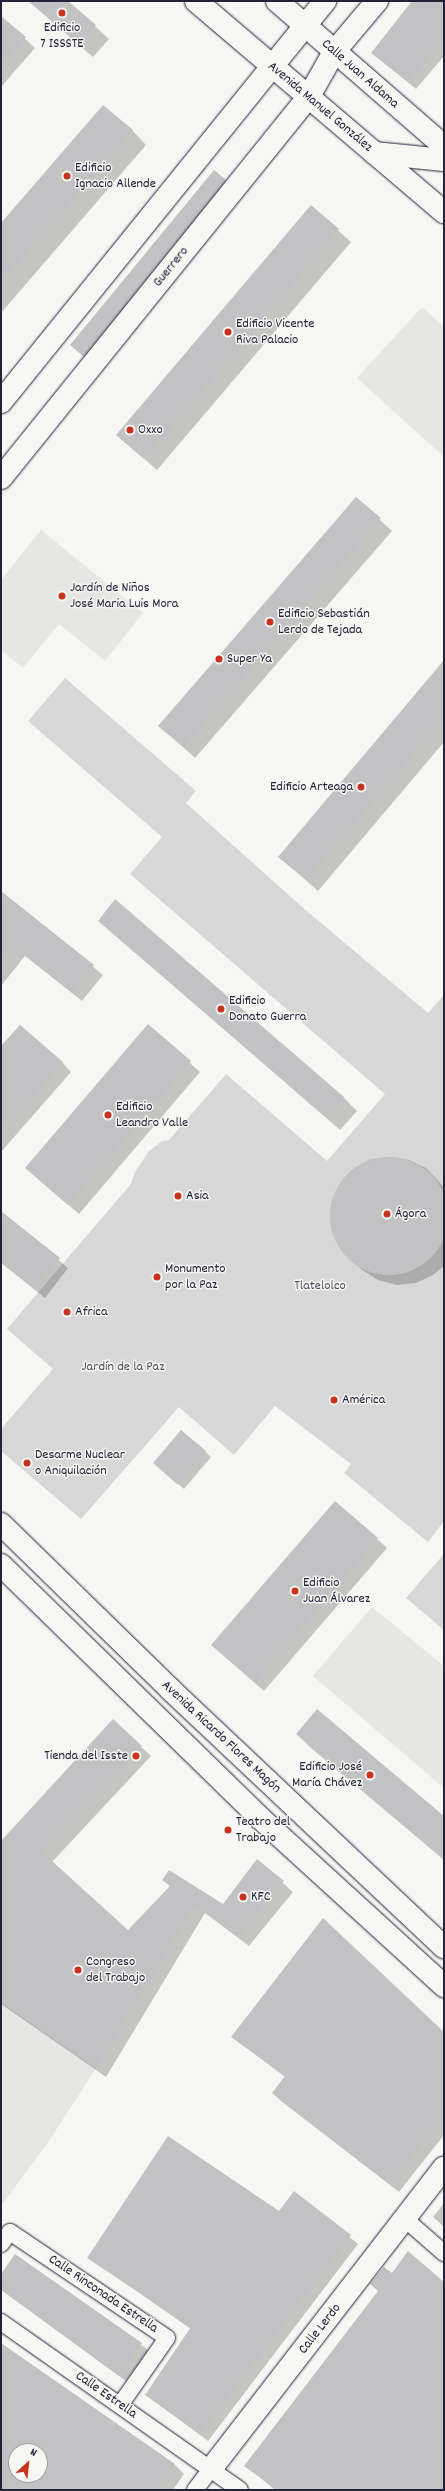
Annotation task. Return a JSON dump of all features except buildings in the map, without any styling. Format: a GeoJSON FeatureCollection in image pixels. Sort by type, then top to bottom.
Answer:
{"type":"FeatureCollection","features":[{"type":"Feature","properties":{"kind":"main road","name":"Avenida Manuel González"},"geometry":{"type":"LineString","coordinates":[[196,1],[308,98],[444,212]]}},
{"type":"Feature","properties":{"kind":"main road","name":"Calle Juan Aldama"},"geometry":{"type":"LineString","coordinates":[[277,1],[444,146]]}},
{"type":"Feature","properties":{"kind":"main road"},"geometry":{"type":"LineString","coordinates":[[1,402],[325,1]]}},
{"type":"Feature","properties":{"kind":"main road","name":"Guerrero"},"geometry":{"type":"LineString","coordinates":[[1,478],[308,98],[334,52],[376,1]]}},
{"type":"Feature","properties":{"kind":"main road"},"geometry":{"type":"LineString","coordinates":[[374,153],[444,160]]}},
{"type":"Feature","properties":{"kind":"main road","name":"Avenida Ricardo Flores Magón"},"geometry":{"type":"LineString","coordinates":[[1,1524],[171,1690],[444,1947]]}},
{"type":"Feature","properties":{"kind":"main road","name":"Avenida Ricardo Flores Magón"},"geometry":{"type":"LineString","coordinates":[[1,1565],[259,1817],[444,1986]]}},
{"type":"Feature","properties":{"kind":"main road","name":"Calle Lerdo"},"geometry":{"type":"LineString","coordinates":[[211,2469],[444,2167]]}},
{"type":"Feature","properties":{"kind":"street"},"geometry":{"type":"LineString","coordinates":[[405,2219],[444,2253]]}},
{"type":"Feature","properties":{"kind":"street","name":"Calle Rinconada Estrella"},"geometry":{"type":"LineString","coordinates":[[6,2238],[167,2338],[120,2405]]}},
{"type":"Feature","properties":{"kind":"street","name":"Calle Estrella"},"geometry":{"type":"LineString","coordinates":[[1,2322],[240,2490]]}},
{"type":"Feature","properties":{"kind":"street","name":"Calle Lerdo"},"geometry":{"type":"LineString","coordinates":[[195,2490],[211,2469]]}},
{"type":"Feature","properties":{"kind":"shaded area"},"geometry":{"type":"Polygon","coordinates":[[[422,307],[444,327],[444,457],[357,378],[422,307]]]}},
{"type":"Feature","properties":{"kind":"shaded area","name":"Jardín de Niños José Maria Luis Mora"},"geometry":{"type":"Polygon","coordinates":[[[41,530],[143,613],[105,661],[59,624],[23,668],[1,650],[1,580],[41,530]]]}},
{"type":"Feature","properties":{"kind":"shaded area"},"geometry":{"type":"Polygon","coordinates":[[[372,1607],[444,1666],[444,1788],[313,1676],[372,1607]]]}},
{"type":"Feature","properties":{"kind":"shaded area"},"geometry":{"type":"Polygon","coordinates":[[[1,2002],[96,2068],[49,2141],[1,2206],[1,2002]]]}},
{"type":"Feature","properties":{"kind":"green space","name":"Tlatelolco"},"geometry":{"type":"Polygon","coordinates":[[[65,678],[196,791],[186,803],[302,907],[428,1013],[444,995],[444,1521],[428,1542],[344,1473],[351,1464],[275,1406],[234,1455],[179,1407],[81,1519],[1,1451],[1,1429],[53,1369],[7,1329],[131,1184],[135,1172],[149,1151],[162,1141],[169,1140],[226,1074],[327,1161],[385,1094],[130,874],[162,837],[28,721],[65,678]]]}},
{"type":"Feature","properties":{"kind":"green space"},"geometry":{"type":"Polygon","coordinates":[[[444,1554],[444,1630],[406,1598],[444,1554]]]}},
{"type":"Feature","properties":{"kind":"place","name":"Edificio 7 ISSSTE"},"geometry":{"type":"Point","coordinates":[62,13]}},
{"type":"Feature","properties":{"kind":"place","name":"Edificio Ignacio Allende"},"geometry":{"type":"Point","coordinates":[67,176]}},
{"type":"Feature","properties":{"kind":"place","name":"Edificio Vicente Riva Palacio"},"geometry":{"type":"Point","coordinates":[228,332]}},
{"type":"Feature","properties":{"kind":"place","name":"Oxxo"},"geometry":{"type":"Point","coordinates":[130,430]}},
{"type":"Feature","properties":{"kind":"place","name":"Jardín de Niños José Maria Luis Mora"},"geometry":{"type":"Point","coordinates":[62,596]}},
{"type":"Feature","properties":{"kind":"place","name":"Edificio Sebastián Lerdo de Tejada"},"geometry":{"type":"Point","coordinates":[270,622]}},
{"type":"Feature","properties":{"kind":"place","name":"Super Ya"},"geometry":{"type":"Point","coordinates":[219,659]}},
{"type":"Feature","properties":{"kind":"place","name":"Edificio Arteaga"},"geometry":{"type":"Point","coordinates":[361,787]}},
{"type":"Feature","properties":{"kind":"place","name":"Edificio Donato Guerra"},"geometry":{"type":"Point","coordinates":[221,1009]}},
{"type":"Feature","properties":{"kind":"place","name":"Edificio Leandro Valle"},"geometry":{"type":"Point","coordinates":[108,1115]}},
{"type":"Feature","properties":{"kind":"place","name":"Asia"},"geometry":{"type":"Point","coordinates":[178,1196]}},
{"type":"Feature","properties":{"kind":"place","name":"Ágora"},"geometry":{"type":"Point","coordinates":[387,1214]}},
{"type":"Feature","properties":{"kind":"place","name":"Monumento por la Paz"},"geometry":{"type":"Point","coordinates":[157,1277]}},
{"type":"Feature","properties":{"kind":"place","name":"Africa"},"geometry":{"type":"Point","coordinates":[67,1312]}},
{"type":"Feature","properties":{"kind":"place","name":"América"},"geometry":{"type":"Point","coordinates":[334,1400]}},
{"type":"Feature","properties":{"kind":"place","name":"Desarme Nuclear o Aniquilación"},"geometry":{"type":"Point","coordinates":[27,1463]}},
{"type":"Feature","properties":{"kind":"place","name":"Edificio Juan Álvarez"},"geometry":{"type":"Point","coordinates":[295,1591]}},
{"type":"Feature","properties":{"kind":"place","name":"Tienda del Isste"},"geometry":{"type":"Point","coordinates":[136,1756]}},
{"type":"Feature","properties":{"kind":"place","name":"Edificio José María Chávez"},"geometry":{"type":"Point","coordinates":[370,1775]}},
{"type":"Feature","properties":{"kind":"place","name":"Teatro del Trabajo"},"geometry":{"type":"Point","coordinates":[228,1830]}},
{"type":"Feature","properties":{"kind":"place","name":"KFC"},"geometry":{"type":"Point","coordinates":[243,1897]}},
{"type":"Feature","properties":{"kind":"place","name":"Congreso del Trabajo"},"geometry":{"type":"Point","coordinates":[78,1970]}},
{"type":"Feature","properties":{"kind":"park label","name":"Jardín de la Paz"},"geometry":{"type":"Point","coordinates":[123,1367]}}]}
